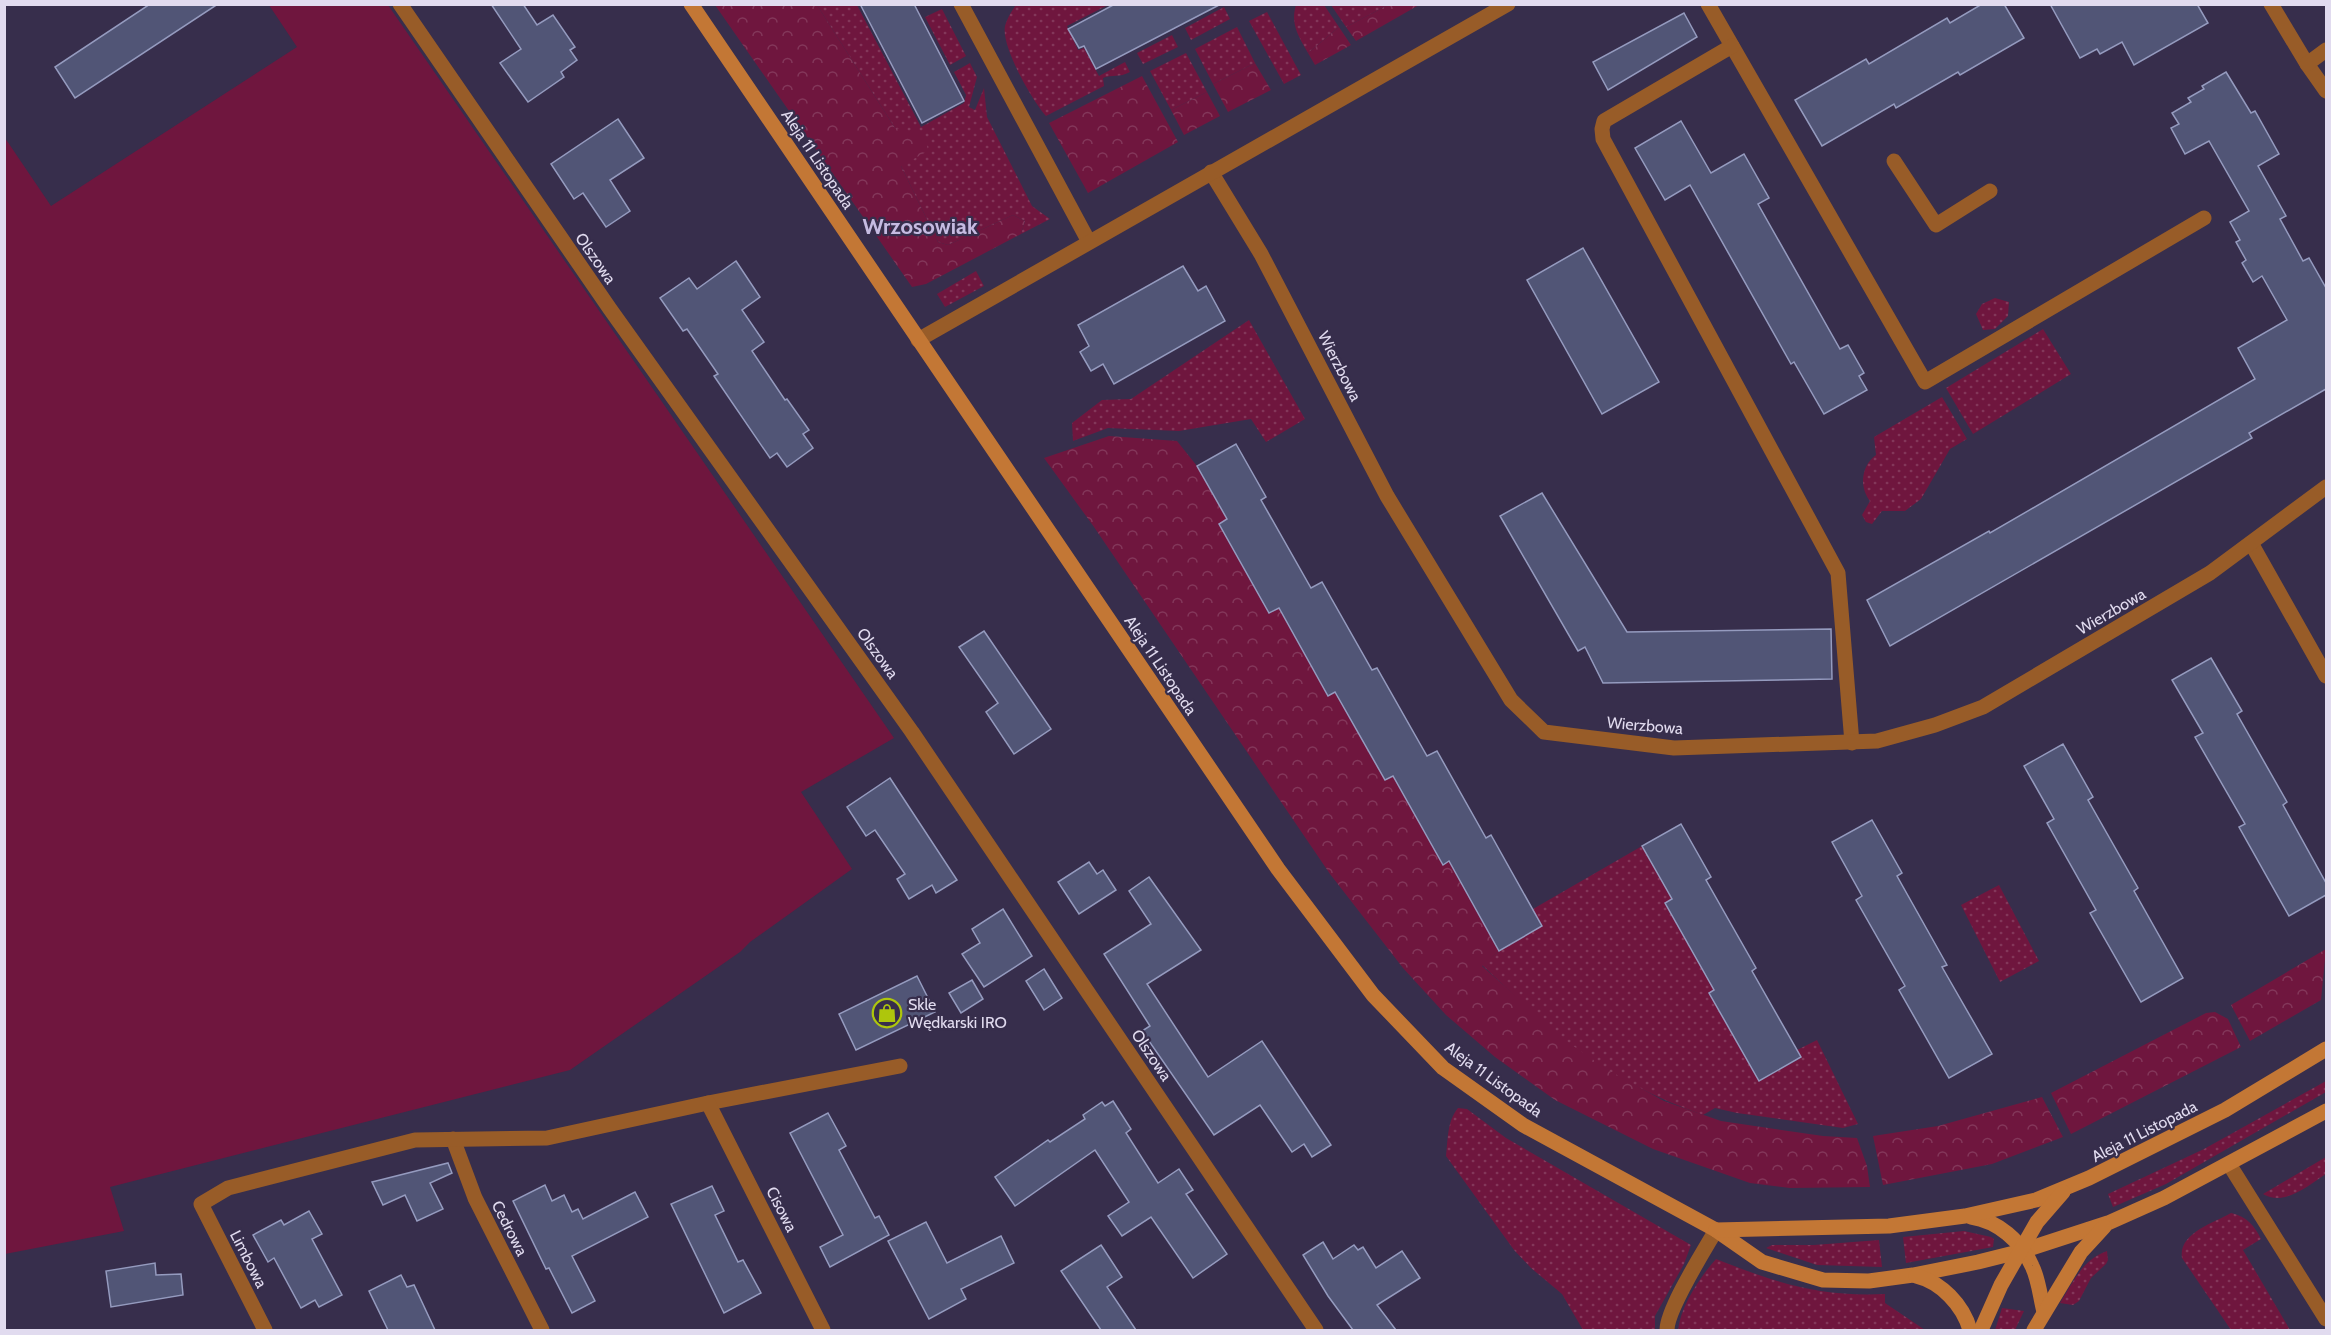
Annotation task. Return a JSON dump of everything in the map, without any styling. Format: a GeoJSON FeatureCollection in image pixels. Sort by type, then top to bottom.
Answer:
{"type":"FeatureCollection","features":[{"type":"Feature","properties":{"kind":"street","name":"Olszowa"},"geometry":{"type":"LineString","coordinates":[[400,4],[610,309],[912,732],[1316,1330]]}},
{"type":"Feature","properties":{"kind":"street","name":"Aleja 11 Listopada"},"geometry":{"type":"LineString","coordinates":[[691,4],[1278,869],[1373,995],[1443,1068],[1523,1125],[1716,1230],[1762,1262],[1823,1280],[1869,1281],[1913,1275],[2022,1251],[2108,1223],[2164,1198],[2326,1111]]}},
{"type":"Feature","properties":{"kind":"street"},"geometry":{"type":"LineString","coordinates":[[961,4],[1089,242]]}},
{"type":"Feature","properties":{"kind":"street"},"geometry":{"type":"LineString","coordinates":[[918,340],[1508,4]]}},
{"type":"Feature","properties":{"kind":"street"},"geometry":{"type":"LineString","coordinates":[[1708,4],[1925,382],[2204,218]]}},
{"type":"Feature","properties":{"kind":"street"},"geometry":{"type":"LineString","coordinates":[[2271,4],[2326,91]]}},
{"type":"Feature","properties":{"kind":"street"},"geometry":{"type":"LineString","coordinates":[[1732,46],[1604,121],[1603,139],[1838,573],[1852,742]]}},
{"type":"Feature","properties":{"kind":"street"},"geometry":{"type":"LineString","coordinates":[[2307,64],[2326,50]]}},
{"type":"Feature","properties":{"kind":"street"},"geometry":{"type":"LineString","coordinates":[[1894,160],[1936,225],[1990,191]]}},
{"type":"Feature","properties":{"kind":"street","name":"Wierzbowa"},"geometry":{"type":"LineString","coordinates":[[1211,172],[1261,254],[1387,496],[1511,700],[1544,732],[1674,748],[1876,741],[1935,725],[1983,707],[2210,573],[2326,487]]}},
{"type":"Feature","properties":{"kind":"street"},"geometry":{"type":"LineString","coordinates":[[2252,543],[2326,676]]}},
{"type":"Feature","properties":{"kind":"street","name":"Aleja 11 Listopada"},"geometry":{"type":"LineString","coordinates":[[1716,1230],[1889,1226],[1965,1216],[2018,1205],[2065,1189],[2225,1110],[2326,1049]]}},
{"type":"Feature","properties":{"kind":"street"},"geometry":{"type":"LineString","coordinates":[[453,1139],[547,1138],[708,1103],[900,1066]]}},
{"type":"Feature","properties":{"kind":"street","name":"Cisowa"},"geometry":{"type":"LineString","coordinates":[[708,1103],[823,1330]]}},
{"type":"Feature","properties":{"kind":"street","name":"Limbowa"},"geometry":{"type":"LineString","coordinates":[[265,1330],[201,1204],[228,1188],[415,1140],[453,1139]]}},
{"type":"Feature","properties":{"kind":"street","name":"Cedrowa"},"geometry":{"type":"LineString","coordinates":[[453,1139],[475,1198],[542,1330]]}},
{"type":"Feature","properties":{"kind":"street"},"geometry":{"type":"LineString","coordinates":[[2229,1164],[2326,1319]]}},
{"type":"Feature","properties":{"kind":"street"},"geometry":{"type":"LineString","coordinates":[[1981,1330],[2001,1285],[2037,1222],[2065,1189]]}},
{"type":"Feature","properties":{"kind":"street","name":"Aleja 11 Listopada"},"geometry":{"type":"LineString","coordinates":[[1965,1216],[1994,1223],[2004,1230],[2022,1251],[2032,1265],[2044,1312]]}},
{"type":"Feature","properties":{"kind":"street"},"geometry":{"type":"LineString","coordinates":[[2034,1330],[2081,1252],[2108,1223]]}},
{"type":"Feature","properties":{"kind":"street"},"geometry":{"type":"LineString","coordinates":[[1667,1330],[1668,1320],[1689,1276],[1716,1230]]}},
{"type":"Feature","properties":{"kind":"street"},"geometry":{"type":"LineString","coordinates":[[1913,1275],[1937,1283],[1957,1305],[1970,1330]]}},
{"type":"Feature","properties":{"kind":"green space"},"geometry":{"type":"Polygon","coordinates":[[[269,5],[388,5],[894,738],[801,792],[852,869],[750,942],[740,952],[570,1070],[110,1187],[124,1231],[5,1254],[5,138],[51,206],[297,47],[269,5]]]}},
{"type":"Feature","properties":{"kind":"green space"},"geometry":{"type":"Polygon","coordinates":[[[715,5],[817,5],[895,128],[925,135],[928,151],[901,166],[938,242],[948,245],[1013,215],[1025,221],[1021,234],[926,284],[912,287],[715,5]]]}},
{"type":"Feature","properties":{"kind":"green space"},"geometry":{"type":"Polygon","coordinates":[[[817,5],[857,5],[921,127],[964,103],[966,95],[954,72],[970,63],[977,77],[969,107],[975,110],[984,88],[987,117],[1032,206],[1050,219],[1021,234],[1025,221],[1013,215],[948,245],[938,242],[901,166],[895,128],[817,5]]]}},
{"type":"Feature","properties":{"kind":"green space"},"geometry":{"type":"Polygon","coordinates":[[[1016,5],[1108,5],[1067,26],[1078,50],[1084,48],[1099,76],[1125,62],[1130,72],[1103,78],[1104,86],[1046,116],[1026,86],[1008,47],[1005,26],[1016,5]]]}},
{"type":"Feature","properties":{"kind":"green space"},"geometry":{"type":"Polygon","coordinates":[[[1296,5],[1324,5],[1339,27],[1308,53],[1295,24],[1296,5]]]}},
{"type":"Feature","properties":{"kind":"green space"},"geometry":{"type":"Polygon","coordinates":[[[1331,5],[1388,5],[1346,27],[1331,5]]]}},
{"type":"Feature","properties":{"kind":"green space"},"geometry":{"type":"Polygon","coordinates":[[[1388,5],[1419,5],[1356,41],[1346,27],[1388,5]]]}},
{"type":"Feature","properties":{"kind":"green space"},"geometry":{"type":"Polygon","coordinates":[[[1224,7],[1230,19],[1191,40],[1185,28],[1224,7]]]}},
{"type":"Feature","properties":{"kind":"green space"},"geometry":{"type":"Polygon","coordinates":[[[942,9],[966,56],[950,65],[925,17],[942,9]]]}},
{"type":"Feature","properties":{"kind":"green space"},"geometry":{"type":"Polygon","coordinates":[[[1267,12],[1301,75],[1284,84],[1249,21],[1267,12]]]}},
{"type":"Feature","properties":{"kind":"green space"},"geometry":{"type":"Polygon","coordinates":[[[1237,27],[1255,63],[1213,84],[1195,49],[1237,27]]]}},
{"type":"Feature","properties":{"kind":"green space"},"geometry":{"type":"Polygon","coordinates":[[[1339,27],[1351,45],[1315,65],[1308,53],[1339,27]]]}},
{"type":"Feature","properties":{"kind":"green space"},"geometry":{"type":"Polygon","coordinates":[[[1172,35],[1178,47],[1143,64],[1137,53],[1172,35]]]}},
{"type":"Feature","properties":{"kind":"green space"},"geometry":{"type":"Polygon","coordinates":[[[1186,53],[1207,92],[1171,110],[1150,71],[1186,53]]]}},
{"type":"Feature","properties":{"kind":"green space"},"geometry":{"type":"Polygon","coordinates":[[[1255,63],[1271,90],[1228,112],[1213,84],[1255,63]]]}},
{"type":"Feature","properties":{"kind":"green space"},"geometry":{"type":"Polygon","coordinates":[[[1142,76],[1178,142],[1088,193],[1049,123],[1142,76]]]}},
{"type":"Feature","properties":{"kind":"green space"},"geometry":{"type":"Polygon","coordinates":[[[1207,92],[1220,116],[1184,135],[1171,110],[1207,92]]]}},
{"type":"Feature","properties":{"kind":"green space"},"geometry":{"type":"Polygon","coordinates":[[[976,271],[984,286],[945,307],[937,294],[976,271]]]}},
{"type":"Feature","properties":{"kind":"green space"},"geometry":{"type":"Polygon","coordinates":[[[1995,298],[2009,302],[2008,316],[1995,329],[1983,330],[1976,314],[1982,304],[1995,298]]]}},
{"type":"Feature","properties":{"kind":"green space"},"geometry":{"type":"Polygon","coordinates":[[[1249,320],[1305,419],[1266,442],[1251,419],[1179,431],[1108,428],[1073,441],[1072,423],[1102,400],[1131,399],[1249,320]]]}},
{"type":"Feature","properties":{"kind":"green space"},"geometry":{"type":"Polygon","coordinates":[[[2043,329],[2071,374],[1973,434],[1946,388],[2043,329]]]}},
{"type":"Feature","properties":{"kind":"green space"},"geometry":{"type":"Polygon","coordinates":[[[1942,397],[1967,439],[1950,449],[1921,499],[1905,511],[1882,511],[1872,524],[1866,522],[1862,515],[1870,501],[1864,489],[1863,477],[1867,465],[1876,455],[1874,437],[1942,397]]]}},
{"type":"Feature","properties":{"kind":"green space"},"geometry":{"type":"Polygon","coordinates":[[[1109,436],[1177,441],[1197,466],[1227,519],[1219,524],[1269,613],[1279,608],[1328,695],[1335,692],[1385,780],[1393,776],[1443,864],[1449,861],[1499,951],[1482,966],[1569,1043],[1608,1070],[1664,1101],[1721,1121],[1823,1136],[1857,1138],[1867,1166],[1870,1187],[1790,1188],[1750,1183],[1653,1149],[1555,1100],[1495,1057],[1446,1015],[1403,968],[1330,874],[1094,527],[1044,458],[1109,436]]]}},
{"type":"Feature","properties":{"kind":"green space"},"geometry":{"type":"Polygon","coordinates":[[[1642,846],[1672,899],[1714,990],[1709,993],[1759,1081],[1801,1058],[1797,1050],[1817,1040],[1858,1124],[1843,1128],[1715,1108],[1703,1115],[1667,1101],[1616,1075],[1568,1043],[1482,965],[1499,951],[1542,926],[1533,909],[1642,846]]]}},
{"type":"Feature","properties":{"kind":"green space"},"geometry":{"type":"Polygon","coordinates":[[[1999,885],[2039,961],[2000,982],[1961,905],[1999,885]]]}},
{"type":"Feature","properties":{"kind":"green space"},"geometry":{"type":"Polygon","coordinates":[[[2326,949],[2321,1000],[2250,1041],[2231,1005],[2326,949]]]}},
{"type":"Feature","properties":{"kind":"green space"},"geometry":{"type":"Polygon","coordinates":[[[2215,1012],[2228,1019],[2241,1047],[2071,1134],[2051,1093],[2206,1013],[2215,1012]]]}},
{"type":"Feature","properties":{"kind":"green space"},"geometry":{"type":"Polygon","coordinates":[[[2326,1081],[2326,1092],[2166,1184],[2113,1207],[2108,1194],[2204,1149],[2326,1081]]]}},
{"type":"Feature","properties":{"kind":"green space"},"geometry":{"type":"Polygon","coordinates":[[[2042,1097],[2063,1137],[1992,1164],[1883,1185],[1873,1136],[1938,1126],[2042,1097]]]}},
{"type":"Feature","properties":{"kind":"green space"},"geometry":{"type":"Polygon","coordinates":[[[1458,1108],[1467,1109],[1506,1138],[1691,1245],[1684,1264],[1655,1316],[1655,1330],[1583,1330],[1562,1294],[1514,1250],[1446,1156],[1450,1125],[1458,1108]]]}},
{"type":"Feature","properties":{"kind":"green space"},"geometry":{"type":"Polygon","coordinates":[[[2326,1157],[2326,1174],[2304,1189],[2279,1198],[2263,1194],[2326,1157]]]}},
{"type":"Feature","properties":{"kind":"green space"},"geometry":{"type":"Polygon","coordinates":[[[2231,1213],[2249,1222],[2261,1239],[2243,1250],[2290,1330],[2231,1330],[2182,1258],[2182,1249],[2191,1235],[2231,1213]]]}},
{"type":"Feature","properties":{"kind":"green space"},"geometry":{"type":"Polygon","coordinates":[[[1964,1231],[1991,1237],[1994,1239],[1993,1247],[1906,1263],[1903,1237],[1964,1231]]]}},
{"type":"Feature","properties":{"kind":"green space"},"geometry":{"type":"Polygon","coordinates":[[[1879,1240],[1882,1267],[1817,1265],[1766,1248],[1772,1245],[1814,1245],[1879,1240]]]}},
{"type":"Feature","properties":{"kind":"green space"},"geometry":{"type":"Polygon","coordinates":[[[2107,1251],[2106,1264],[2091,1278],[2079,1301],[2073,1305],[2060,1303],[2085,1265],[2107,1251]]]}},
{"type":"Feature","properties":{"kind":"green space"},"geometry":{"type":"Polygon","coordinates":[[[1716,1259],[1798,1287],[1839,1293],[1885,1294],[1885,1303],[1925,1330],[1678,1330],[1683,1311],[1692,1293],[1716,1259]]]}},
{"type":"Feature","properties":{"kind":"green space"},"geometry":{"type":"Polygon","coordinates":[[[2002,1308],[2024,1311],[2015,1330],[1995,1330],[2002,1308]]]}},
{"type":"Feature","properties":{"kind":"building"},"geometry":{"type":"Polygon","coordinates":[[[150,4],[218,4],[75,98],[55,67],[150,4]]]}},
{"type":"Feature","properties":{"kind":"building"},"geometry":{"type":"Polygon","coordinates":[[[491,4],[523,4],[537,25],[553,15],[575,47],[570,50],[577,60],[561,72],[564,77],[528,102],[500,63],[521,49],[491,4]]]}},
{"type":"Feature","properties":{"kind":"building"},"geometry":{"type":"Polygon","coordinates":[[[860,4],[914,4],[964,101],[922,123],[860,4]]]}},
{"type":"Feature","properties":{"kind":"building"},"geometry":{"type":"Polygon","coordinates":[[[1115,4],[1221,4],[1096,69],[1084,46],[1079,48],[1068,29],[1115,4]]]}},
{"type":"Feature","properties":{"kind":"building"},"geometry":{"type":"Polygon","coordinates":[[[1982,4],[2004,4],[2024,38],[1960,75],[1958,72],[1896,108],[1894,104],[1822,146],[1795,100],[1866,59],[1869,64],[1947,18],[1950,23],[1982,4]]]}},
{"type":"Feature","properties":{"kind":"building"},"geometry":{"type":"Polygon","coordinates":[[[2050,4],[2197,4],[2208,23],[2134,65],[2122,42],[2100,54],[2097,49],[2080,58],[2050,4]]]}},
{"type":"Feature","properties":{"kind":"building"},"geometry":{"type":"Polygon","coordinates":[[[1684,13],[1697,37],[1608,90],[1593,62],[1684,13]]]}},
{"type":"Feature","properties":{"kind":"building"},"geometry":{"type":"Polygon","coordinates":[[[2226,72],[2251,113],[2255,111],[2279,154],[2258,166],[2286,216],[2280,219],[2303,261],[2309,258],[2326,288],[2326,389],[2249,433],[2252,438],[1890,646],[1867,600],[1989,531],[1990,533],[2255,379],[2238,348],[2287,320],[2262,276],[2253,282],[2242,263],[2246,260],[2236,242],[2240,240],[2230,222],[2249,211],[2209,141],[2185,154],[2171,128],[2179,124],[2172,113],[2191,102],[2188,98],[2204,89],[2202,86],[2226,72]]]}},
{"type":"Feature","properties":{"kind":"building"},"geometry":{"type":"Polygon","coordinates":[[[618,119],[644,158],[610,180],[630,211],[606,227],[583,193],[574,199],[551,164],[618,119]]]}},
{"type":"Feature","properties":{"kind":"building"},"geometry":{"type":"Polygon","coordinates":[[[1681,121],[1711,173],[1744,154],[1769,198],[1758,204],[1840,349],[1848,345],[1864,373],[1859,376],[1867,390],[1824,414],[1794,362],[1791,364],[1690,185],[1665,200],[1635,148],[1681,121]]]}},
{"type":"Feature","properties":{"kind":"building"},"geometry":{"type":"Polygon","coordinates":[[[1583,248],[1659,382],[1602,414],[1527,280],[1583,248]]]}},
{"type":"Feature","properties":{"kind":"building"},"geometry":{"type":"Polygon","coordinates":[[[736,261],[760,297],[742,310],[764,342],[752,351],[785,400],[787,399],[809,430],[803,434],[813,448],[787,467],[777,453],[770,458],[714,376],[718,374],[687,329],[683,331],[660,298],[689,278],[697,289],[736,261]]]}},
{"type":"Feature","properties":{"kind":"building"},"geometry":{"type":"Polygon","coordinates":[[[1183,266],[1198,291],[1206,286],[1225,321],[1114,384],[1103,364],[1091,371],[1080,352],[1089,346],[1078,325],[1183,266]]]}},
{"type":"Feature","properties":{"kind":"building"},"geometry":{"type":"Polygon","coordinates":[[[1236,444],[1266,497],[1261,500],[1311,588],[1322,582],[1372,670],[1377,668],[1427,756],[1437,751],[1486,838],[1491,835],[1542,926],[1499,951],[1449,861],[1443,865],[1393,776],[1385,780],[1335,692],[1328,696],[1279,608],[1269,613],[1219,524],[1227,519],[1197,466],[1236,444]]]}},
{"type":"Feature","properties":{"kind":"building"},"geometry":{"type":"Polygon","coordinates":[[[1542,493],[1627,632],[1831,629],[1832,679],[1603,683],[1585,647],[1578,651],[1500,516],[1542,493]]]}},
{"type":"Feature","properties":{"kind":"building"},"geometry":{"type":"Polygon","coordinates":[[[984,631],[1051,729],[1014,754],[986,712],[998,703],[959,647],[984,631]]]}},
{"type":"Feature","properties":{"kind":"building"},"geometry":{"type":"Polygon","coordinates":[[[2211,658],[2242,711],[2237,714],[2287,802],[2283,805],[2326,883],[2326,895],[2289,916],[2239,827],[2245,824],[2195,737],[2203,733],[2172,680],[2211,658]]]}},
{"type":"Feature","properties":{"kind":"building"},"geometry":{"type":"Polygon","coordinates":[[[2063,744],[2093,797],[2088,800],[2138,888],[2134,891],[2183,978],[2141,1002],[2090,913],[2096,910],[2047,823],[2054,819],[2024,766],[2063,744]]]}},
{"type":"Feature","properties":{"kind":"building"},"geometry":{"type":"Polygon","coordinates":[[[890,778],[957,880],[936,893],[932,885],[909,899],[897,879],[905,874],[875,830],[866,836],[847,807],[890,778]]]}},
{"type":"Feature","properties":{"kind":"building"},"geometry":{"type":"Polygon","coordinates":[[[1872,820],[1902,873],[1897,876],[1947,965],[1942,967],[1992,1054],[1949,1078],[1899,990],[1905,986],[1856,900],[1862,896],[1832,842],[1872,820]]]}},
{"type":"Feature","properties":{"kind":"building"},"geometry":{"type":"Polygon","coordinates":[[[1681,824],[1711,877],[1706,880],[1756,968],[1752,971],[1801,1057],[1759,1081],[1709,993],[1714,990],[1665,903],[1672,899],[1642,846],[1681,824]]]}},
{"type":"Feature","properties":{"kind":"building"},"geometry":{"type":"Polygon","coordinates":[[[1089,862],[1097,874],[1103,870],[1116,890],[1079,914],[1058,882],[1089,862]]]}},
{"type":"Feature","properties":{"kind":"building"},"geometry":{"type":"Polygon","coordinates":[[[1149,877],[1201,950],[1147,984],[1208,1077],[1262,1041],[1331,1145],[1312,1157],[1304,1144],[1292,1152],[1260,1105],[1214,1135],[1142,1031],[1150,1026],[1104,954],[1151,924],[1129,891],[1149,877]]]}},
{"type":"Feature","properties":{"kind":"building"},"geometry":{"type":"Polygon","coordinates":[[[1003,909],[1032,956],[984,987],[962,954],[980,943],[972,929],[1003,909]]]}},
{"type":"Feature","properties":{"kind":"building"},"geometry":{"type":"Polygon","coordinates":[[[1044,969],[1062,998],[1044,1010],[1026,981],[1044,969]]]}},
{"type":"Feature","properties":{"kind":"building","name":"Skle Wędkarski IRO"},"geometry":{"type":"Polygon","coordinates":[[[917,976],[935,1012],[856,1050],[839,1014],[917,976]]]}},
{"type":"Feature","properties":{"kind":"building"},"geometry":{"type":"Polygon","coordinates":[[[972,980],[983,999],[961,1013],[949,993],[972,980]]]}},
{"type":"Feature","properties":{"kind":"building"},"geometry":{"type":"Polygon","coordinates":[[[1113,1101],[1131,1129],[1126,1133],[1158,1183],[1179,1169],[1193,1190],[1186,1194],[1227,1254],[1193,1278],[1151,1217],[1122,1236],[1108,1216],[1129,1202],[1095,1150],[1015,1206],[995,1177],[1048,1140],[1050,1142],[1085,1119],[1083,1115],[1102,1102],[1105,1106],[1113,1101]]]}},
{"type":"Feature","properties":{"kind":"building"},"geometry":{"type":"Polygon","coordinates":[[[828,1113],[846,1146],[839,1150],[875,1218],[879,1216],[889,1235],[830,1267],[820,1247],[843,1235],[790,1133],[828,1113]]]}},
{"type":"Feature","properties":{"kind":"building"},"geometry":{"type":"Polygon","coordinates":[[[448,1163],[452,1173],[430,1183],[443,1209],[417,1221],[405,1195],[383,1205],[372,1182],[448,1163]]]}},
{"type":"Feature","properties":{"kind":"building"},"geometry":{"type":"Polygon","coordinates":[[[545,1185],[552,1201],[564,1195],[572,1212],[578,1209],[583,1219],[635,1192],[648,1217],[572,1256],[595,1301],[572,1313],[549,1268],[546,1269],[513,1201],[545,1185]]]}},
{"type":"Feature","properties":{"kind":"building"},"geometry":{"type":"Polygon","coordinates":[[[712,1186],[724,1211],[715,1215],[738,1262],[743,1260],[761,1293],[724,1313],[671,1204],[712,1186]]]}},
{"type":"Feature","properties":{"kind":"building"},"geometry":{"type":"Polygon","coordinates":[[[309,1211],[322,1234],[312,1239],[342,1295],[319,1307],[315,1300],[301,1308],[274,1258],[268,1262],[253,1235],[281,1220],[284,1225],[309,1211]]]}},
{"type":"Feature","properties":{"kind":"building"},"geometry":{"type":"Polygon","coordinates":[[[926,1222],[947,1263],[1001,1236],[1014,1263],[961,1289],[966,1299],[929,1319],[888,1241],[926,1222]]]}},
{"type":"Feature","properties":{"kind":"building"},"geometry":{"type":"Polygon","coordinates":[[[1323,1242],[1333,1259],[1354,1245],[1358,1250],[1363,1247],[1376,1268],[1402,1251],[1420,1278],[1377,1305],[1396,1330],[1353,1330],[1328,1296],[1303,1255],[1323,1242]]]}},
{"type":"Feature","properties":{"kind":"building"},"geometry":{"type":"Polygon","coordinates":[[[1101,1245],[1122,1277],[1107,1287],[1136,1330],[1101,1330],[1061,1271],[1101,1245]]]}},
{"type":"Feature","properties":{"kind":"building"},"geometry":{"type":"Polygon","coordinates":[[[155,1263],[156,1275],[181,1274],[183,1295],[111,1307],[106,1271],[155,1263]]]}},
{"type":"Feature","properties":{"kind":"building"},"geometry":{"type":"Polygon","coordinates":[[[401,1275],[407,1287],[414,1285],[435,1330],[388,1330],[369,1291],[401,1275]]]}},
{"type":"Feature","properties":{"kind":"place","name":"Skle Wędkarski IRO"},"geometry":{"type":"Point","coordinates":[887,1013]}},
{"type":"Feature","properties":{"kind":"district","name":"Wrzosowiak"},"geometry":{"type":"Point","coordinates":[920,226]}}]}
